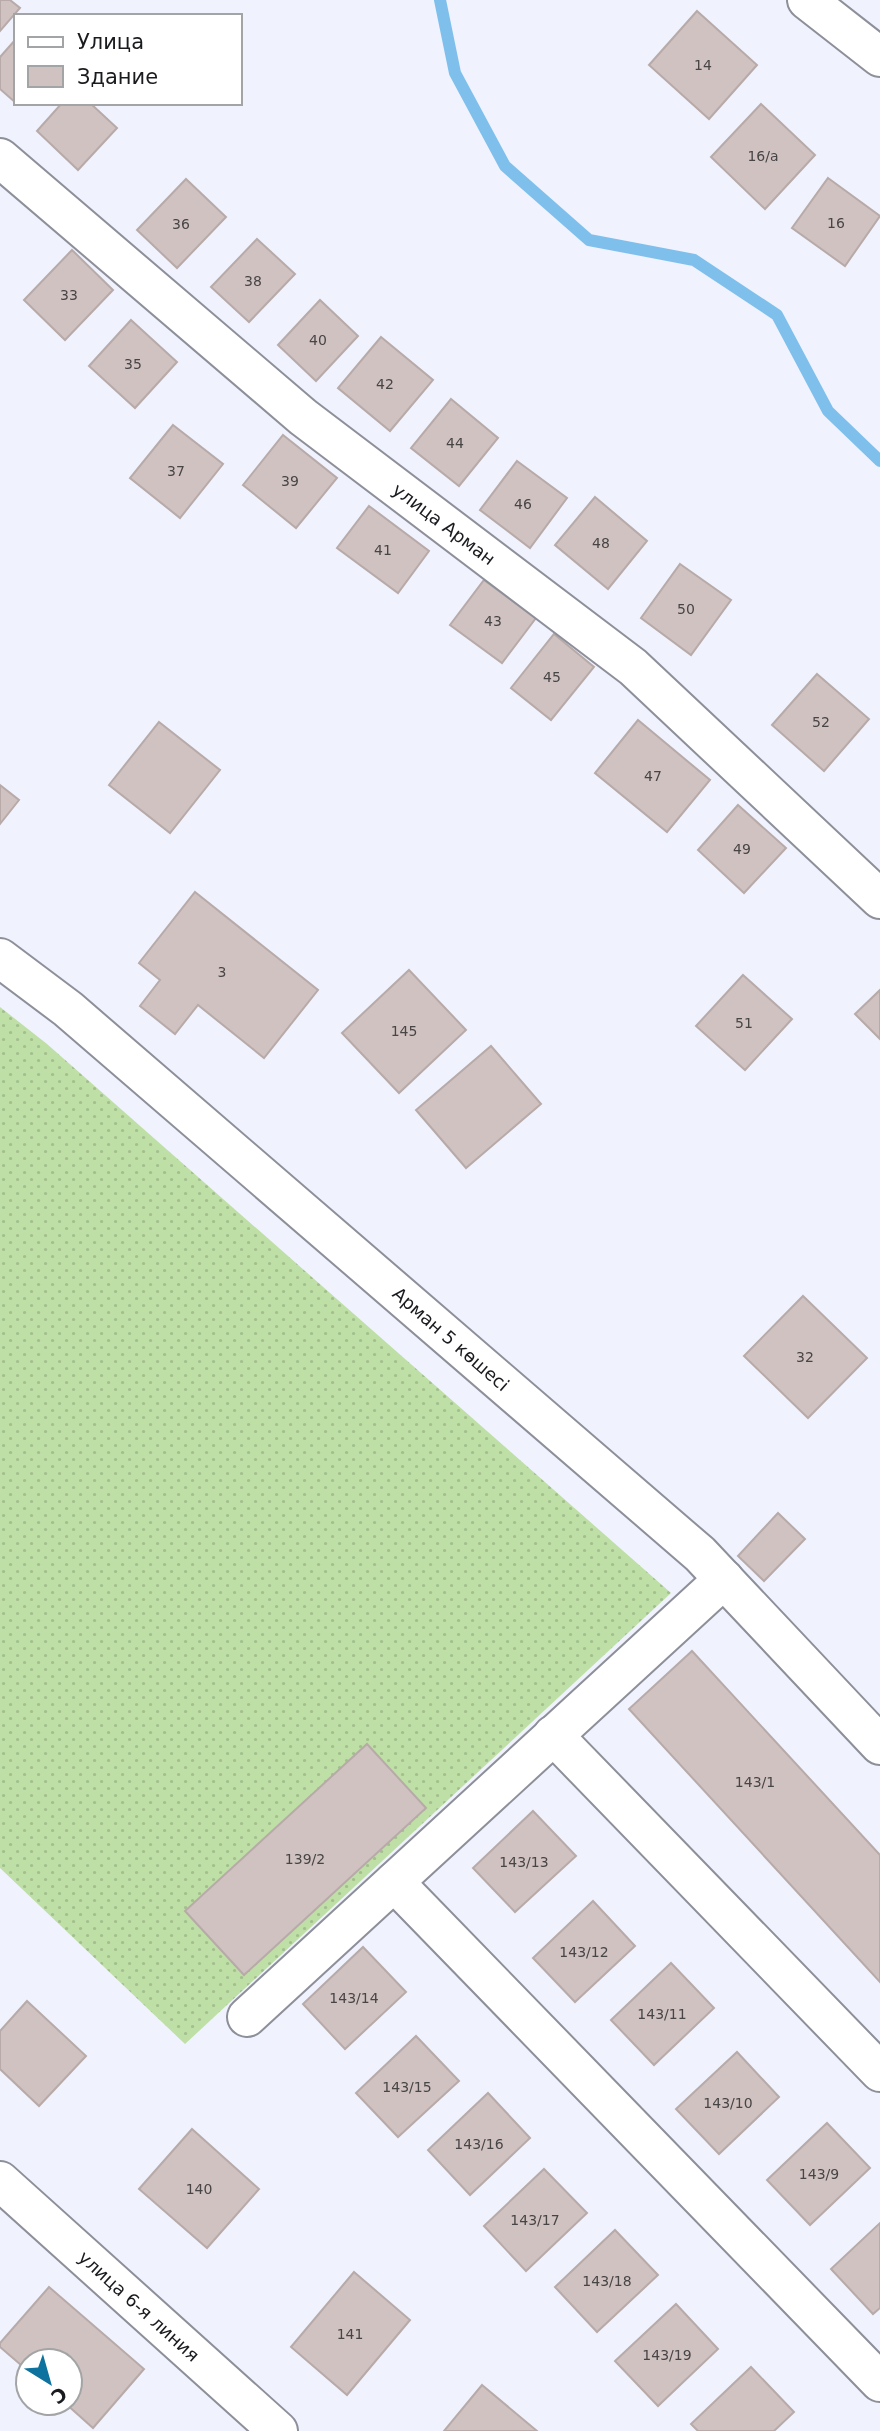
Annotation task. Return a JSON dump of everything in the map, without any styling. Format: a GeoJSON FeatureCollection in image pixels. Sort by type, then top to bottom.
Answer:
{"type":"FeatureCollection","features":[{"type":"Feature","properties":{"kind":"street"},"geometry":{"type":"LineString","coordinates":[[807,0],[880,57]]}},
{"type":"Feature","properties":{"kind":"street","name":"улица Арман"},"geometry":{"type":"LineString","coordinates":[[0,158],[303,417],[634,667],[880,899]]}},
{"type":"Feature","properties":{"kind":"street","name":"Арман 5 көшесі"},"geometry":{"type":"LineString","coordinates":[[0,958],[79,1018],[690,1545],[880,1745]]}},
{"type":"Feature","properties":{"kind":"street"},"geometry":{"type":"LineString","coordinates":[[247,2017],[724,1579]]}},
{"type":"Feature","properties":{"kind":"street"},"geometry":{"type":"LineString","coordinates":[[553,1735],[880,2072]]}},
{"type":"Feature","properties":{"kind":"street"},"geometry":{"type":"LineString","coordinates":[[394,1882],[880,2382]]}},
{"type":"Feature","properties":{"kind":"street","name":"улица 6-я линия"},"geometry":{"type":"LineString","coordinates":[[0,2181],[278,2431]]}},
{"type":"Feature","properties":{"kind":"green space"},"geometry":{"type":"Polygon","coordinates":[[[0,1007],[47,1044],[671,1593],[185,2044],[0,1868],[0,1007]]]}},
{"type":"Feature","properties":{"kind":"building"},"geometry":{"type":"Polygon","coordinates":[[[0,0],[10,0],[20,8],[0,31],[0,0]]]}},
{"type":"Feature","properties":{"kind":"building"},"geometry":{"type":"Polygon","coordinates":[[[697,11],[757,65],[709,119],[649,65],[697,11]]]}},
{"type":"Feature","properties":{"kind":"building"},"geometry":{"type":"Polygon","coordinates":[[[14,41],[14,101],[0,89],[0,57],[14,41]]]}},
{"type":"Feature","properties":{"kind":"building"},"geometry":{"type":"Polygon","coordinates":[[[761,104],[815,155],[765,209],[711,157],[761,104]]]}},
{"type":"Feature","properties":{"kind":"building"},"geometry":{"type":"Polygon","coordinates":[[[60,105],[92,105],[117,128],[78,170],[37,131],[60,105]]]}},
{"type":"Feature","properties":{"kind":"building"},"geometry":{"type":"Polygon","coordinates":[[[828,178],[880,216],[845,266],[792,228],[828,178]]]}},
{"type":"Feature","properties":{"kind":"building"},"geometry":{"type":"Polygon","coordinates":[[[186,179],[226,217],[177,268],[137,230],[186,179]]]}},
{"type":"Feature","properties":{"kind":"building"},"geometry":{"type":"Polygon","coordinates":[[[257,239],[295,274],[249,322],[211,287],[257,239]]]}},
{"type":"Feature","properties":{"kind":"building"},"geometry":{"type":"Polygon","coordinates":[[[72,250],[113,290],[65,340],[24,300],[72,250]]]}},
{"type":"Feature","properties":{"kind":"building"},"geometry":{"type":"Polygon","coordinates":[[[320,300],[358,336],[316,381],[278,345],[320,300]]]}},
{"type":"Feature","properties":{"kind":"building"},"geometry":{"type":"Polygon","coordinates":[[[131,320],[177,362],[135,408],[89,366],[131,320]]]}},
{"type":"Feature","properties":{"kind":"building"},"geometry":{"type":"Polygon","coordinates":[[[381,337],[433,380],[390,431],[338,388],[381,337]]]}},
{"type":"Feature","properties":{"kind":"building"},"geometry":{"type":"Polygon","coordinates":[[[451,399],[498,438],[459,486],[411,448],[451,399]]]}},
{"type":"Feature","properties":{"kind":"building"},"geometry":{"type":"Polygon","coordinates":[[[173,425],[223,464],[180,518],[130,478],[173,425]]]}},
{"type":"Feature","properties":{"kind":"building"},"geometry":{"type":"Polygon","coordinates":[[[283,435],[337,478],[296,528],[243,485],[283,435]]]}},
{"type":"Feature","properties":{"kind":"building"},"geometry":{"type":"Polygon","coordinates":[[[517,461],[567,498],[530,548],[480,510],[517,461]]]}},
{"type":"Feature","properties":{"kind":"building"},"geometry":{"type":"Polygon","coordinates":[[[595,497],[647,541],[608,589],[555,545],[595,497]]]}},
{"type":"Feature","properties":{"kind":"building"},"geometry":{"type":"Polygon","coordinates":[[[369,506],[429,551],[398,593],[337,548],[369,506]]]}},
{"type":"Feature","properties":{"kind":"building"},"geometry":{"type":"Polygon","coordinates":[[[680,564],[731,600],[691,655],[641,618],[680,564]]]}},
{"type":"Feature","properties":{"kind":"building"},"geometry":{"type":"Polygon","coordinates":[[[484,580],[536,618],[502,663],[450,625],[484,580]]]}},
{"type":"Feature","properties":{"kind":"building"},"geometry":{"type":"Polygon","coordinates":[[[554,634],[594,667],[551,720],[511,688],[554,634]]]}},
{"type":"Feature","properties":{"kind":"building"},"geometry":{"type":"Polygon","coordinates":[[[817,674],[869,719],[824,771],[772,725],[817,674]]]}},
{"type":"Feature","properties":{"kind":"building"},"geometry":{"type":"Polygon","coordinates":[[[638,720],[710,780],[667,832],[595,773],[638,720]]]}},
{"type":"Feature","properties":{"kind":"building"},"geometry":{"type":"Polygon","coordinates":[[[159,722],[220,770],[170,833],[109,785],[159,722]]]}},
{"type":"Feature","properties":{"kind":"building"},"geometry":{"type":"Polygon","coordinates":[[[0,785],[19,800],[0,824],[0,785]]]}},
{"type":"Feature","properties":{"kind":"building"},"geometry":{"type":"Polygon","coordinates":[[[738,805],[786,848],[744,893],[698,850],[738,805]]]}},
{"type":"Feature","properties":{"kind":"building"},"geometry":{"type":"Polygon","coordinates":[[[195,892],[318,990],[264,1058],[198,1005],[175,1034],[140,1006],[160,980],[139,963],[195,892]]]}},
{"type":"Feature","properties":{"kind":"building"},"geometry":{"type":"Polygon","coordinates":[[[409,970],[466,1030],[399,1093],[342,1033],[409,970]]]}},
{"type":"Feature","properties":{"kind":"building"},"geometry":{"type":"Polygon","coordinates":[[[743,975],[792,1019],[745,1070],[696,1026],[743,975]]]}},
{"type":"Feature","properties":{"kind":"building"},"geometry":{"type":"Polygon","coordinates":[[[880,990],[880,1039],[855,1014],[880,990]]]}},
{"type":"Feature","properties":{"kind":"building"},"geometry":{"type":"Polygon","coordinates":[[[491,1046],[541,1104],[466,1168],[416,1110],[491,1046]]]}},
{"type":"Feature","properties":{"kind":"building"},"geometry":{"type":"Polygon","coordinates":[[[803,1296],[867,1358],[808,1418],[744,1356],[803,1296]]]}},
{"type":"Feature","properties":{"kind":"building"},"geometry":{"type":"Polygon","coordinates":[[[778,1513],[805,1539],[764,1581],[738,1556],[778,1513]]]}},
{"type":"Feature","properties":{"kind":"building"},"geometry":{"type":"Polygon","coordinates":[[[692,1651],[880,1855],[880,1982],[629,1709],[692,1651]]]}},
{"type":"Feature","properties":{"kind":"building"},"geometry":{"type":"Polygon","coordinates":[[[367,1744],[426,1808],[244,1975],[185,1911],[367,1744]]]}},
{"type":"Feature","properties":{"kind":"building"},"geometry":{"type":"Polygon","coordinates":[[[533,1811],[576,1856],[515,1912],[473,1868],[533,1811]]]}},
{"type":"Feature","properties":{"kind":"building"},"geometry":{"type":"Polygon","coordinates":[[[593,1901],[635,1946],[575,2002],[533,1958],[593,1901]]]}},
{"type":"Feature","properties":{"kind":"building"},"geometry":{"type":"Polygon","coordinates":[[[363,1947],[406,1992],[345,2049],[303,2004],[363,1947]]]}},
{"type":"Feature","properties":{"kind":"building"},"geometry":{"type":"Polygon","coordinates":[[[671,1963],[714,2008],[654,2065],[611,2020],[671,1963]]]}},
{"type":"Feature","properties":{"kind":"building"},"geometry":{"type":"Polygon","coordinates":[[[27,2001],[86,2056],[39,2106],[0,2069],[0,2031],[27,2001]]]}},
{"type":"Feature","properties":{"kind":"building"},"geometry":{"type":"Polygon","coordinates":[[[416,2036],[459,2081],[398,2137],[356,2093],[416,2036]]]}},
{"type":"Feature","properties":{"kind":"building"},"geometry":{"type":"Polygon","coordinates":[[[737,2052],[779,2097],[719,2154],[676,2109],[737,2052]]]}},
{"type":"Feature","properties":{"kind":"building"},"geometry":{"type":"Polygon","coordinates":[[[488,2093],[530,2138],[470,2195],[428,2150],[488,2093]]]}},
{"type":"Feature","properties":{"kind":"building"},"geometry":{"type":"Polygon","coordinates":[[[827,2123],[870,2168],[810,2225],[767,2180],[827,2123]]]}},
{"type":"Feature","properties":{"kind":"building"},"geometry":{"type":"Polygon","coordinates":[[[192,2129],[259,2189],[207,2248],[139,2189],[192,2129]]]}},
{"type":"Feature","properties":{"kind":"building"},"geometry":{"type":"Polygon","coordinates":[[[544,2169],[587,2213],[526,2271],[484,2226],[544,2169]]]}},
{"type":"Feature","properties":{"kind":"building"},"geometry":{"type":"Polygon","coordinates":[[[880,2223],[880,2308],[873,2314],[831,2269],[880,2223]]]}},
{"type":"Feature","properties":{"kind":"building"},"geometry":{"type":"Polygon","coordinates":[[[615,2230],[658,2275],[597,2332],[555,2287],[615,2230]]]}},
{"type":"Feature","properties":{"kind":"building"},"geometry":{"type":"Polygon","coordinates":[[[354,2272],[410,2320],[347,2395],[291,2347],[354,2272]]]}},
{"type":"Feature","properties":{"kind":"building"},"geometry":{"type":"Polygon","coordinates":[[[49,2287],[144,2369],[93,2428],[81,2417],[84,2417],[84,2347],[14,2347],[14,2359],[0,2347],[0,2343],[49,2287]]]}},
{"type":"Feature","properties":{"kind":"building"},"geometry":{"type":"Polygon","coordinates":[[[676,2304],[718,2349],[658,2406],[615,2361],[676,2304]]]}},
{"type":"Feature","properties":{"kind":"building"},"geometry":{"type":"Polygon","coordinates":[[[751,2367],[794,2412],[774,2431],[698,2431],[691,2424],[751,2367]]]}},
{"type":"Feature","properties":{"kind":"building"},"geometry":{"type":"Polygon","coordinates":[[[482,2385],[537,2431],[444,2431],[482,2385]]]}},
{"type":"Feature","properties":{"kind":"waterway"},"geometry":{"type":"LineString","coordinates":[[440,0],[455,73],[505,166],[589,240],[694,260],[777,315],[828,411],[880,461]]}}]}
